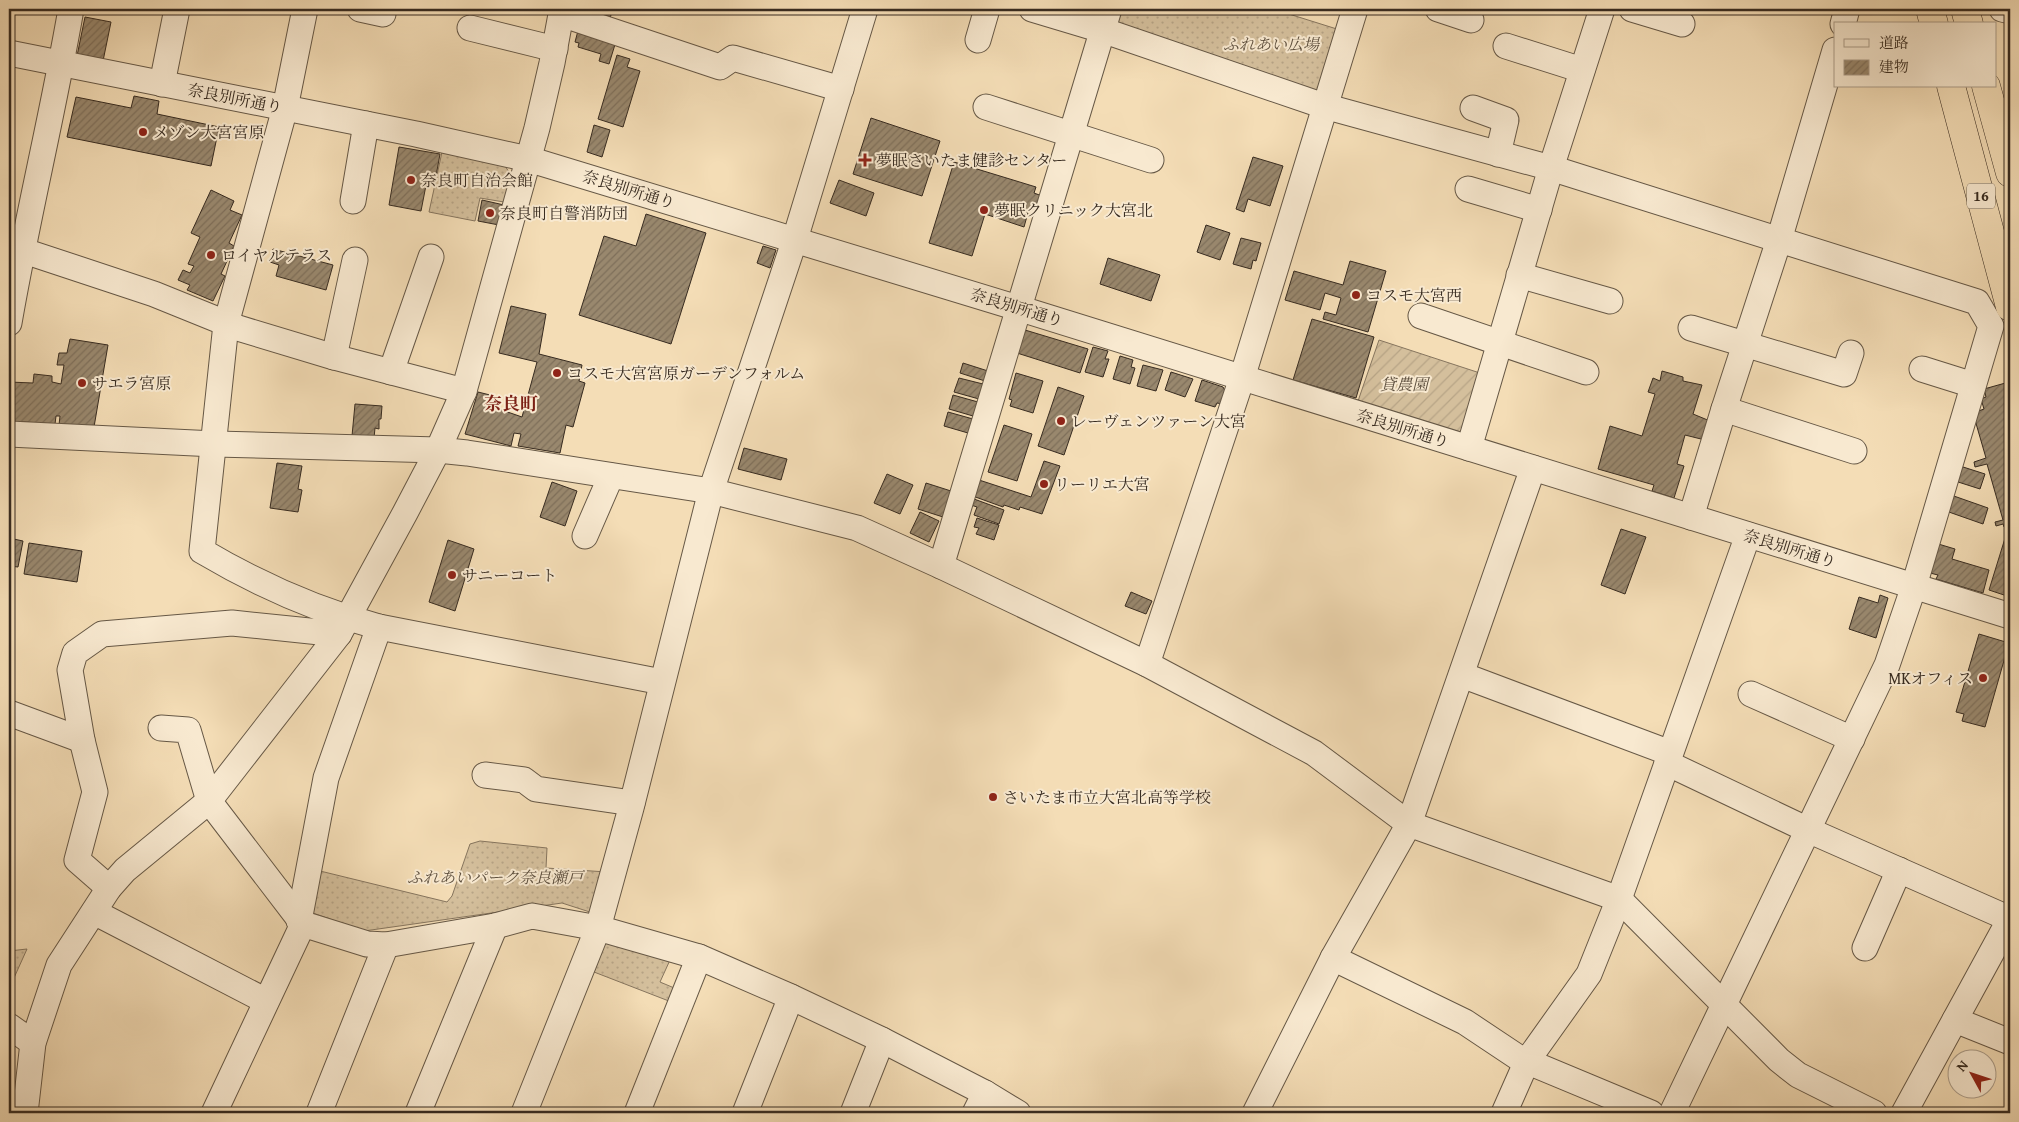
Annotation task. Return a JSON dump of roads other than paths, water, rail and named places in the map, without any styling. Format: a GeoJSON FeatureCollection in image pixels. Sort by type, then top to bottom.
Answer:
{"type":"FeatureCollection","features":[{"type":"Feature","properties":{"kind":"highway"},"geometry":{"type":"LineString","coordinates":[[1930,9],[1933,22]]}},
{"type":"Feature","properties":{"kind":"highway"},"geometry":{"type":"LineString","coordinates":[[1965,9],[1968,22]]}},
{"type":"Feature","properties":{"kind":"highway","name":"16"},"geometry":{"type":"LineString","coordinates":[[1952,88],[2010,307]]}},
{"type":"Feature","properties":{"kind":"highway","name":"16"},"geometry":{"type":"LineString","coordinates":[[1987,88],[2010,173]]}},
{"type":"Feature","properties":{"kind":"street"},"geometry":{"type":"LineString","coordinates":[[9,323],[15,248],[61,64],[71,9]]}},
{"type":"Feature","properties":{"kind":"street"},"geometry":{"type":"LineString","coordinates":[[162,84],[177,9]]}},
{"type":"Feature","properties":{"kind":"street"},"geometry":{"type":"LineString","coordinates":[[305,9],[284,108],[226,324],[215,444],[202,551],[238,572],[343,626]]}},
{"type":"Feature","properties":{"kind":"street"},"geometry":{"type":"LineString","coordinates":[[524,1113],[598,928],[632,803],[711,491],[796,239],[865,9]]}},
{"type":"Feature","properties":{"kind":"street"},"geometry":{"type":"LineString","coordinates":[[978,40],[988,9]]}},
{"type":"Feature","properties":{"kind":"street"},"geometry":{"type":"LineString","coordinates":[[1032,9],[1105,19],[1324,106],[1551,168],[1977,302],[1991,326],[1914,586],[1886,666],[1672,1113]]}},
{"type":"Feature","properties":{"kind":"street"},"geometry":{"type":"LineString","coordinates":[[1147,664],[1242,378],[1355,9]]}},
{"type":"Feature","properties":{"kind":"street"},"geometry":{"type":"LineString","coordinates":[[1438,9],[1471,20]]}},
{"type":"Feature","properties":{"kind":"street"},"geometry":{"type":"LineString","coordinates":[[1469,448],[1551,168],[1602,9]]}},
{"type":"Feature","properties":{"kind":"street"},"geometry":{"type":"LineString","coordinates":[[1632,9],[1682,24]]}},
{"type":"Feature","properties":{"kind":"street"},"geometry":{"type":"LineString","coordinates":[[1844,22],[1848,9]]}},
{"type":"Feature","properties":{"kind":"street"},"geometry":{"type":"LineString","coordinates":[[2002,9],[2010,12]]}},
{"type":"Feature","properties":{"kind":"street"},"geometry":{"type":"LineString","coordinates":[[25,1113],[33,1043],[59,965],[109,888],[124,870],[209,801],[343,626],[438,450],[464,391],[528,159],[555,49],[562,11],[720,67],[733,58],[841,89]]}},
{"type":"Feature","properties":{"kind":"street"},"geometry":{"type":"LineString","coordinates":[[941,566],[1105,19]]}},
{"type":"Feature","properties":{"kind":"street"},"geometry":{"type":"LineString","coordinates":[[470,28],[555,49]]}},
{"type":"Feature","properties":{"kind":"street"},"geometry":{"type":"LineString","coordinates":[[1506,46],[1582,70]]}},
{"type":"Feature","properties":{"kind":"street","name":"奈良別所通り"},"geometry":{"type":"LineString","coordinates":[[9,53],[366,124],[528,159],[796,239],[2010,616]]}},
{"type":"Feature","properties":{"kind":"street"},"geometry":{"type":"LineString","coordinates":[[1691,517],[1779,240],[1834,53]]}},
{"type":"Feature","properties":{"kind":"street"},"geometry":{"type":"LineString","coordinates":[[986,107],[1151,160]]}},
{"type":"Feature","properties":{"kind":"street"},"geometry":{"type":"LineString","coordinates":[[1473,108],[1506,120],[1498,154]]}},
{"type":"Feature","properties":{"kind":"street"},"geometry":{"type":"LineString","coordinates":[[354,201],[366,124]]}},
{"type":"Feature","properties":{"kind":"street"},"geometry":{"type":"LineString","coordinates":[[1468,189],[1539,210]]}},
{"type":"Feature","properties":{"kind":"street"},"geometry":{"type":"LineString","coordinates":[[15,248],[154,294],[226,324],[334,357],[464,391]]}},
{"type":"Feature","properties":{"kind":"street"},"geometry":{"type":"LineString","coordinates":[[391,372],[431,257]]}},
{"type":"Feature","properties":{"kind":"street"},"geometry":{"type":"LineString","coordinates":[[334,357],[355,260]]}},
{"type":"Feature","properties":{"kind":"street"},"geometry":{"type":"LineString","coordinates":[[1519,275],[1610,301]]}},
{"type":"Feature","properties":{"kind":"street"},"geometry":{"type":"LineString","coordinates":[[1421,316],[1586,372]]}},
{"type":"Feature","properties":{"kind":"street"},"geometry":{"type":"LineString","coordinates":[[1691,328],[1844,374],[1851,354]]}},
{"type":"Feature","properties":{"kind":"street"},"geometry":{"type":"LineString","coordinates":[[1922,369],[1973,384]]}},
{"type":"Feature","properties":{"kind":"street"},"geometry":{"type":"LineString","coordinates":[[1724,409],[1854,451]]}},
{"type":"Feature","properties":{"kind":"street"},"geometry":{"type":"LineString","coordinates":[[9,434],[215,444],[438,450],[467,453],[711,491],[857,528],[1147,664],[1314,753],[1409,824],[1619,898],[1779,1060],[1798,1074],[1874,1113]]}},
{"type":"Feature","properties":{"kind":"street"},"geometry":{"type":"LineString","coordinates":[[1257,1113],[1333,958],[1409,824],[1533,468]]}},
{"type":"Feature","properties":{"kind":"street"},"geometry":{"type":"LineString","coordinates":[[585,536],[610,476]]}},
{"type":"Feature","properties":{"kind":"street"},"geometry":{"type":"LineString","coordinates":[[1504,1113],[1527,1061],[1590,974],[1619,898],[1748,535]]}},
{"type":"Feature","properties":{"kind":"street"},"geometry":{"type":"LineString","coordinates":[[109,888],[77,860],[95,792],[82,740],[70,670],[76,653],[102,634],[232,623],[379,627],[662,682]]}},
{"type":"Feature","properties":{"kind":"street"},"geometry":{"type":"LineString","coordinates":[[214,1113],[301,922],[326,778],[379,627]]}},
{"type":"Feature","properties":{"kind":"street"},"geometry":{"type":"LineString","coordinates":[[1462,675],[1668,758],[1808,830],[2010,919],[1904,1113]]}},
{"type":"Feature","properties":{"kind":"street"},"geometry":{"type":"LineString","coordinates":[[1751,694],[1852,739]]}},
{"type":"Feature","properties":{"kind":"street"},"geometry":{"type":"LineString","coordinates":[[9,713],[82,740]]}},
{"type":"Feature","properties":{"kind":"street"},"geometry":{"type":"LineString","coordinates":[[161,728],[188,730],[209,801],[301,922],[367,944],[386,945],[495,926],[532,916],[598,928],[699,958],[791,997],[882,1040],[980,1103],[1018,1113]]}},
{"type":"Feature","properties":{"kind":"street"},"geometry":{"type":"LineString","coordinates":[[485,776],[524,780],[536,788],[632,803]]}},
{"type":"Feature","properties":{"kind":"street"},"geometry":{"type":"LineString","coordinates":[[1865,948],[1898,870]]}},
{"type":"Feature","properties":{"kind":"street"},"geometry":{"type":"LineString","coordinates":[[94,912],[266,1001]]}},
{"type":"Feature","properties":{"kind":"street"},"geometry":{"type":"LineString","coordinates":[[418,1113],[495,926]]}},
{"type":"Feature","properties":{"kind":"street"},"geometry":{"type":"LineString","coordinates":[[319,1113],[386,945]]}},
{"type":"Feature","properties":{"kind":"street"},"geometry":{"type":"LineString","coordinates":[[637,1113],[699,958]]}},
{"type":"Feature","properties":{"kind":"street"},"geometry":{"type":"LineString","coordinates":[[1333,958],[1465,1022],[1527,1061],[1651,1113]]}},
{"type":"Feature","properties":{"kind":"street"},"geometry":{"type":"LineString","coordinates":[[744,1113],[791,997]]}},
{"type":"Feature","properties":{"kind":"street"},"geometry":{"type":"LineString","coordinates":[[1955,1020],[2010,1042]]}},
{"type":"Feature","properties":{"kind":"street"},"geometry":{"type":"LineString","coordinates":[[9,1026],[33,1043]]}},
{"type":"Feature","properties":{"kind":"street"},"geometry":{"type":"LineString","coordinates":[[853,1113],[882,1040]]}},
{"type":"Feature","properties":{"kind":"place","name":"メゾン大宮宮原"},"geometry":{"type":"Point","coordinates":[143,132]}},
{"type":"Feature","properties":{"kind":"place","name":"夢眠さいたま健診センター"},"geometry":{"type":"Point","coordinates":[865,160]}},
{"type":"Feature","properties":{"kind":"place","name":"奈良町自治会館"},"geometry":{"type":"Point","coordinates":[411,180]}},
{"type":"Feature","properties":{"kind":"place","name":"夢眠クリニック大宮北"},"geometry":{"type":"Point","coordinates":[984,210]}},
{"type":"Feature","properties":{"kind":"place","name":"奈良町自警消防団"},"geometry":{"type":"Point","coordinates":[490,213]}},
{"type":"Feature","properties":{"kind":"place","name":"ロイヤルテラス"},"geometry":{"type":"Point","coordinates":[211,255]}},
{"type":"Feature","properties":{"kind":"place","name":"コスモ大宮西"},"geometry":{"type":"Point","coordinates":[1356,295]}},
{"type":"Feature","properties":{"kind":"place","name":"コスモ大宮宮原ガーデンフォルム"},"geometry":{"type":"Point","coordinates":[557,373]}},
{"type":"Feature","properties":{"kind":"place","name":"サエラ宮原"},"geometry":{"type":"Point","coordinates":[82,383]}},
{"type":"Feature","properties":{"kind":"place","name":"レーヴェンツァーン大宮"},"geometry":{"type":"Point","coordinates":[1061,421]}},
{"type":"Feature","properties":{"kind":"place","name":"リーリエ大宮"},"geometry":{"type":"Point","coordinates":[1044,484]}},
{"type":"Feature","properties":{"kind":"place","name":"サニーコート"},"geometry":{"type":"Point","coordinates":[452,575]}},
{"type":"Feature","properties":{"kind":"place","name":"MKオフィス"},"geometry":{"type":"Point","coordinates":[1983,678]}},
{"type":"Feature","properties":{"kind":"place","name":"さいたま市立大宮北高等学校"},"geometry":{"type":"Point","coordinates":[993,797]}},
{"type":"Feature","properties":{"kind":"district","name":"奈良町"},"geometry":{"type":"Point","coordinates":[511,404]}},
{"type":"Feature","properties":{"kind":"park label","name":"ふれあい広場"},"geometry":{"type":"Point","coordinates":[1271,44]}},
{"type":"Feature","properties":{"kind":"park label","name":"貸農園"},"geometry":{"type":"Point","coordinates":[1404,384]}},
{"type":"Feature","properties":{"kind":"park label","name":"ふれあいパーク奈良瀬戸"},"geometry":{"type":"Point","coordinates":[495,877]}}]}
